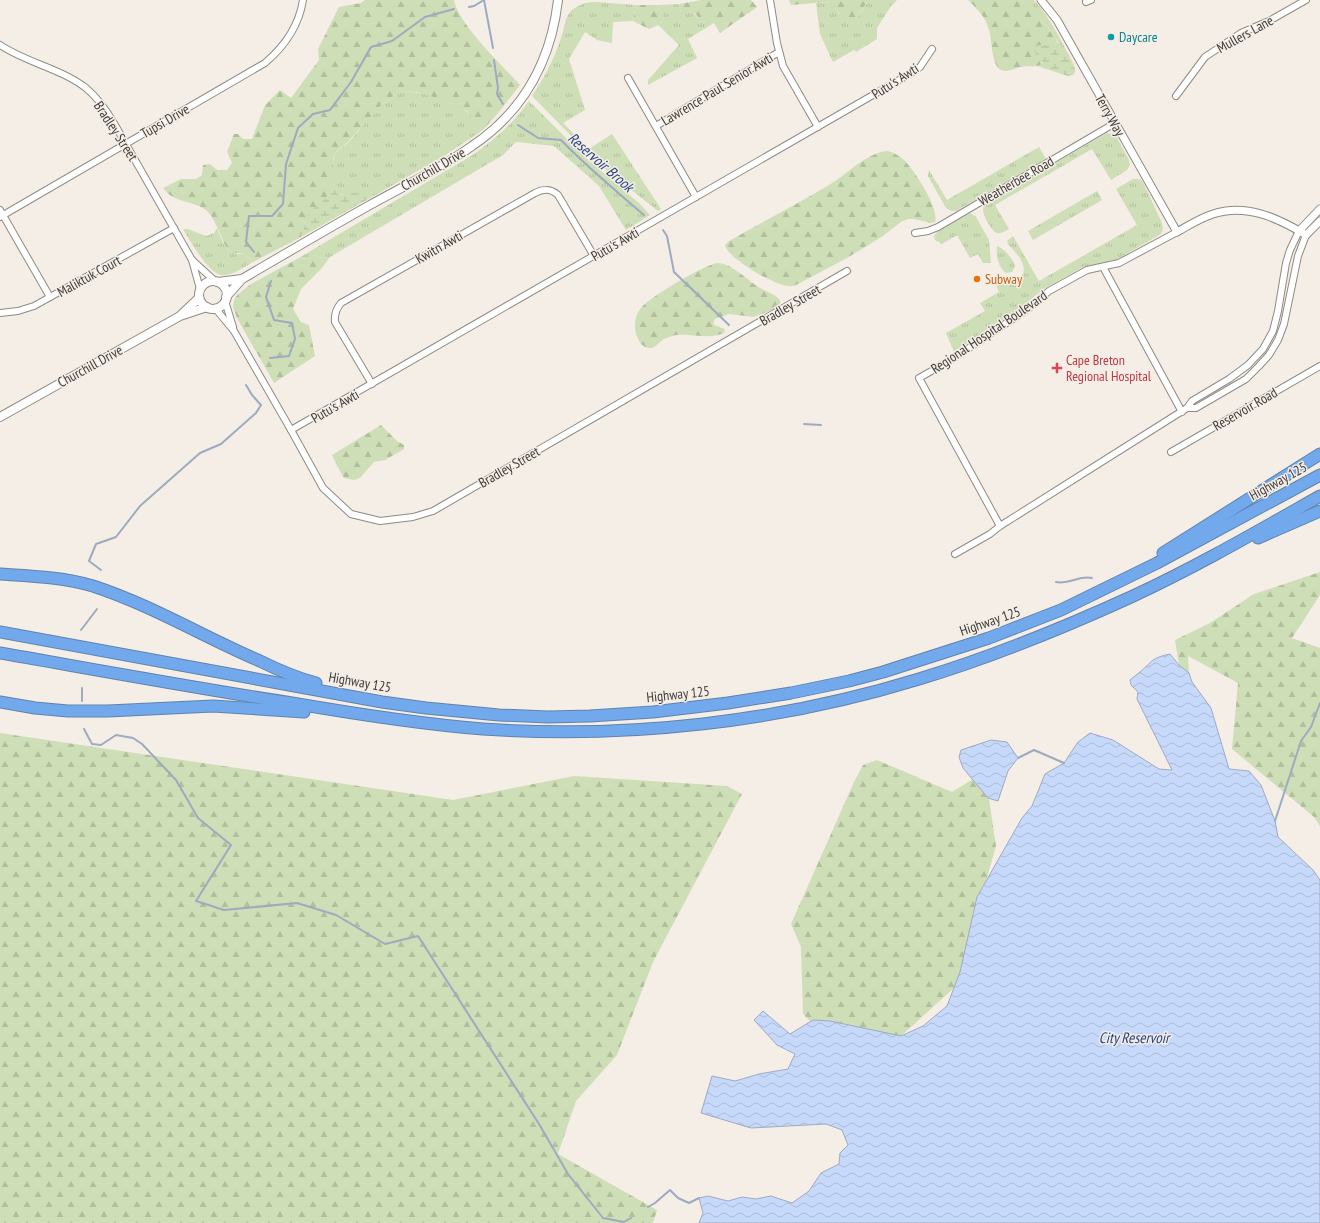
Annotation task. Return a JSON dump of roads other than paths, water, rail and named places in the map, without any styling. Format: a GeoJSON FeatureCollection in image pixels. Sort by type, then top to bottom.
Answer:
{"type":"FeatureCollection","features":[{"type":"Feature","properties":{"kind":"highway"},"geometry":{"type":"LineString","coordinates":[[1104,591],[1320,454]]}},
{"type":"Feature","properties":{"kind":"highway","name":"Highway 125"},"geometry":{"type":"LineString","coordinates":[[0,632],[382,702],[426,708],[548,717],[639,713],[728,704],[792,693],[883,672],[1022,626],[1104,591],[1320,475]]}},
{"type":"Feature","properties":{"kind":"highway"},"geometry":{"type":"LineString","coordinates":[[0,653],[242,695],[430,724],[487,729],[592,731],[640,729],[692,724],[783,712],[849,698],[919,679],[1017,645],[1070,624],[1134,595],[1201,562],[1320,496]]}},
{"type":"Feature","properties":{"kind":"highway"},"geometry":{"type":"LineString","coordinates":[[1201,562],[1320,511]]}},
{"type":"Feature","properties":{"kind":"highway"},"geometry":{"type":"LineString","coordinates":[[0,574],[56,578],[93,586],[168,617],[233,650],[280,670],[305,680],[382,702]]}},
{"type":"Feature","properties":{"kind":"highway"},"geometry":{"type":"LineString","coordinates":[[0,702],[35,708],[68,711],[108,711],[213,706],[375,716]]}},
{"type":"Feature","properties":{"kind":"main road","name":"Churchill Drive"},"geometry":{"type":"LineString","coordinates":[[226,299],[242,279],[370,204],[474,146],[500,124],[527,92],[536,74],[548,48],[553,31],[558,0]]}},
{"type":"Feature","properties":{"kind":"main road","name":"Churchill Drive"},"geometry":{"type":"LineString","coordinates":[[217,282],[242,279]]}},
{"type":"Feature","properties":{"kind":"main road"},"geometry":{"type":"LineString","coordinates":[[207,282],[217,282],[225,288],[226,299],[219,307],[211,308],[203,305],[199,298],[200,289],[207,282]]}},
{"type":"Feature","properties":{"kind":"main road","name":"Churchill Drive"},"geometry":{"type":"LineString","coordinates":[[0,417],[180,316],[199,298]]}},
{"type":"Feature","properties":{"kind":"main road","name":"Churchill Drive"},"geometry":{"type":"LineString","coordinates":[[180,316],[211,308]]}},
{"type":"Feature","properties":{"kind":"street","name":"Tupsi Drive"},"geometry":{"type":"LineString","coordinates":[[1,214],[126,144],[269,59],[279,50],[290,36],[299,16],[303,0]]}},
{"type":"Feature","properties":{"kind":"street"},"geometry":{"type":"LineString","coordinates":[[770,0],[779,52],[786,72],[818,127]]}},
{"type":"Feature","properties":{"kind":"street","name":"Terry Way"},"geometry":{"type":"LineString","coordinates":[[1041,0],[1057,20],[1177,232]]}},
{"type":"Feature","properties":{"kind":"street","name":"Mullers Lane"},"geometry":{"type":"LineString","coordinates":[[1176,96],[1205,57],[1241,33],[1269,21],[1306,0]]}},
{"type":"Feature","properties":{"kind":"street","name":"Bradley Street"},"geometry":{"type":"LineString","coordinates":[[0,45],[21,57],[64,75],[86,88],[101,104],[115,124],[192,260],[200,289]]}},
{"type":"Feature","properties":{"kind":"street","name":"Putu's Awti"},"geometry":{"type":"LineString","coordinates":[[292,430],[913,72],[920,67],[932,49]]}},
{"type":"Feature","properties":{"kind":"street","name":"Lawrence Paul Senior Awti"},"geometry":{"type":"LineString","coordinates":[[656,126],[779,52]]}},
{"type":"Feature","properties":{"kind":"street"},"geometry":{"type":"LineString","coordinates":[[628,78],[696,197]]}},
{"type":"Feature","properties":{"kind":"street","name":"Weatherbee Road"},"geometry":{"type":"LineString","coordinates":[[915,232],[928,231],[938,227],[1115,123]]}},
{"type":"Feature","properties":{"kind":"street","name":"Kwitn Awti"},"geometry":{"type":"LineString","coordinates":[[372,384],[335,322],[335,314],[341,303],[535,192],[543,190],[552,190],[558,195],[594,256]]}},
{"type":"Feature","properties":{"kind":"street"},"geometry":{"type":"LineString","coordinates":[[955,554],[990,534],[1011,518],[1185,410],[1192,401],[1229,379],[1248,365],[1263,349],[1273,331],[1286,263],[1290,250],[1299,231],[1320,209]]}},
{"type":"Feature","properties":{"kind":"street"},"geometry":{"type":"LineString","coordinates":[[1177,232],[1212,214],[1231,210],[1249,210],[1280,220],[1306,235]]}},
{"type":"Feature","properties":{"kind":"street"},"geometry":{"type":"LineString","coordinates":[[1,214],[50,297]]}},
{"type":"Feature","properties":{"kind":"street"},"geometry":{"type":"LineString","coordinates":[[1185,410],[1196,408],[1246,379],[1269,355],[1278,340],[1284,324],[1298,256],[1306,235],[1320,221]]}},
{"type":"Feature","properties":{"kind":"street","name":"Maliktuk Court"},"geometry":{"type":"LineString","coordinates":[[0,313],[25,310],[34,306],[174,228]]}},
{"type":"Feature","properties":{"kind":"street","name":"Regional Hospital Boulevard"},"geometry":{"type":"LineString","coordinates":[[1000,526],[919,378],[951,360],[1023,313],[1049,291],[1087,270],[1119,263],[1177,232]]}},
{"type":"Feature","properties":{"kind":"street","name":"Bradley Street"},"geometry":{"type":"LineString","coordinates":[[192,260],[217,282]]}},
{"type":"Feature","properties":{"kind":"street"},"geometry":{"type":"LineString","coordinates":[[1103,267],[1185,410]]}},
{"type":"Feature","properties":{"kind":"street","name":"Bradley Street"},"geometry":{"type":"LineString","coordinates":[[211,308],[234,331],[292,430],[323,488],[351,514],[380,521],[413,517],[433,511],[847,271]]}},
{"type":"Feature","properties":{"kind":"street","name":"Bradley Street"},"geometry":{"type":"LineString","coordinates":[[226,299],[234,331]]}},
{"type":"Feature","properties":{"kind":"street","name":"Reservoir Road"},"geometry":{"type":"LineString","coordinates":[[1171,452],[1320,366]]}},
{"type":"Feature","properties":{"kind":"water","name":"City Reservoir"},"geometry":{"type":"Polygon","coordinates":[[[1170,654],[1179,665],[1189,673],[1192,682],[1211,708],[1229,769],[1249,771],[1261,785],[1275,821],[1278,837],[1313,870],[1320,880],[1320,1223],[699,1223],[703,1213],[699,1198],[708,1196],[728,1201],[742,1197],[756,1199],[771,1196],[792,1203],[809,1191],[821,1173],[839,1164],[840,1153],[848,1145],[842,1130],[826,1124],[751,1128],[701,1113],[712,1076],[735,1081],[759,1074],[788,1069],[795,1054],[777,1045],[754,1020],[763,1011],[790,1034],[813,1020],[830,1021],[901,1036],[923,1026],[947,1006],[960,972],[977,897],[1022,818],[1032,806],[1045,774],[1064,763],[1078,742],[1090,733],[1113,740],[1159,769],[1172,770],[1137,699],[1138,692],[1131,685],[1130,680],[1153,660],[1170,654]]]}},
{"type":"Feature","properties":{"kind":"water"},"geometry":{"type":"Polygon","coordinates":[[[991,740],[1007,742],[1018,758],[1008,771],[998,801],[988,798],[963,768],[959,757],[961,750],[991,740]]]}},
{"type":"Feature","properties":{"kind":"waterway","name":"Reservoir Brook"},"geometry":{"type":"LineString","coordinates":[[484,0],[493,48]]}},
{"type":"Feature","properties":{"kind":"waterway"},"geometry":{"type":"LineString","coordinates":[[469,7],[474,6],[484,0]]}},
{"type":"Feature","properties":{"kind":"waterway"},"geometry":{"type":"LineString","coordinates":[[254,252],[246,242],[249,216],[272,216],[283,204],[286,164],[298,128],[313,114],[330,110],[351,82],[371,47],[392,41],[425,17],[454,9]]}},
{"type":"Feature","properties":{"kind":"waterway","name":"Reservoir Brook"},"geometry":{"type":"LineString","coordinates":[[494,60],[498,88],[497,94],[503,104]]}},
{"type":"Feature","properties":{"kind":"waterway","name":"Reservoir Brook"},"geometry":{"type":"LineString","coordinates":[[518,125],[538,138],[561,140],[591,169],[644,215]]}},
{"type":"Feature","properties":{"kind":"waterway","name":"Reservoir Brook"},"geometry":{"type":"LineString","coordinates":[[663,230],[667,236],[674,272],[729,325]]}},
{"type":"Feature","properties":{"kind":"waterway"},"geometry":{"type":"LineString","coordinates":[[270,358],[289,356],[295,339],[292,323],[274,320],[266,297],[271,281]]}},
{"type":"Feature","properties":{"kind":"waterway"},"geometry":{"type":"LineString","coordinates":[[101,570],[89,561],[96,544],[116,537],[140,506],[200,453],[221,444],[256,413],[261,405],[246,385]]}},
{"type":"Feature","properties":{"kind":"waterway","name":"Reservoir Brook"},"geometry":{"type":"LineString","coordinates":[[804,424],[821,425]]}},
{"type":"Feature","properties":{"kind":"waterway","name":"Reservoir Brook"},"geometry":{"type":"LineString","coordinates":[[1056,582],[1061,583],[1087,577],[1092,578]]}},
{"type":"Feature","properties":{"kind":"waterway"},"geometry":{"type":"LineString","coordinates":[[81,630],[97,609]]}},
{"type":"Feature","properties":{"kind":"waterway"},"geometry":{"type":"LineString","coordinates":[[82,688],[82,701]]}},
{"type":"Feature","properties":{"kind":"waterway"},"geometry":{"type":"LineString","coordinates":[[1275,821],[1301,741],[1311,727],[1320,703]]}},
{"type":"Feature","properties":{"kind":"waterway"},"geometry":{"type":"LineString","coordinates":[[84,729],[92,744],[101,745],[116,735],[133,738],[142,744],[176,780],[198,818],[231,845],[196,901],[224,910],[297,903],[336,915],[385,944],[418,936],[539,1124],[568,1174],[603,1218],[624,1222],[631,1218]]}},
{"type":"Feature","properties":{"kind":"waterway"},"geometry":{"type":"LineString","coordinates":[[1018,758],[1034,750],[1064,763]]}},
{"type":"Feature","properties":{"kind":"waterway"},"geometry":{"type":"LineString","coordinates":[[648,1207],[670,1190],[678,1198],[689,1203],[699,1198]]}},
{"type":"Feature","properties":{"kind":"place","name":"Daycare"},"geometry":{"type":"Point","coordinates":[1111,37]}},
{"type":"Feature","properties":{"kind":"place","name":"Subway"},"geometry":{"type":"Point","coordinates":[977,279]}},
{"type":"Feature","properties":{"kind":"place","name":"Cape Breton Regional Hospital"},"geometry":{"type":"Point","coordinates":[1057,368]}}]}
